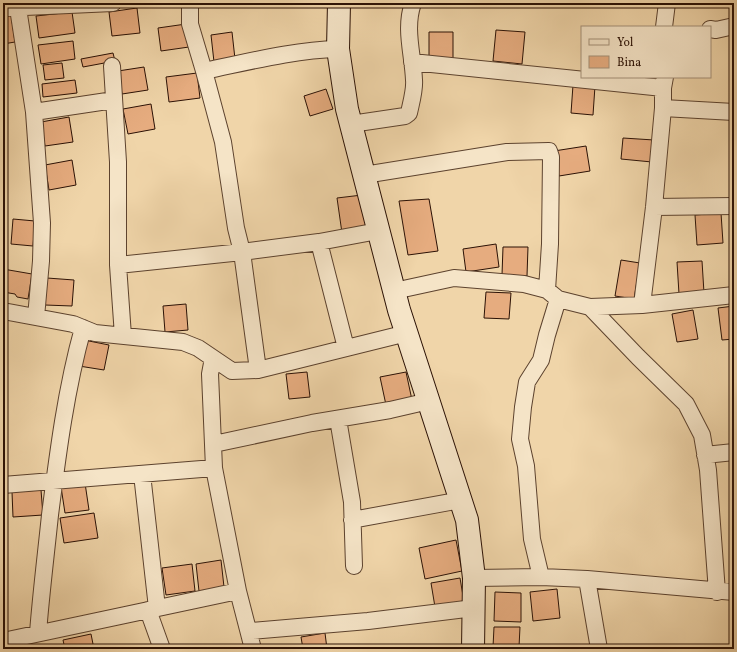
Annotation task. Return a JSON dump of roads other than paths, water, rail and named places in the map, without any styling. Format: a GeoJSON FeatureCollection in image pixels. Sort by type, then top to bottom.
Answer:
{"type":"FeatureCollection","features":[{"type":"Feature","properties":{"kind":"street"},"geometry":{"type":"LineString","coordinates":[[36,317],[41,261],[42,223],[34,112],[10,8],[113,3]]}},
{"type":"Feature","properties":{"kind":"street"},"geometry":{"type":"LineString","coordinates":[[190,3],[190,24],[223,142],[236,228],[242,252],[258,370]]}},
{"type":"Feature","properties":{"kind":"street"},"geometry":{"type":"LineString","coordinates":[[339,3],[338,49],[347,109],[406,333],[467,520],[474,578],[473,649]]}},
{"type":"Feature","properties":{"kind":"street"},"geometry":{"type":"LineString","coordinates":[[351,124],[405,116],[409,113],[415,82],[408,35],[412,3]]}},
{"type":"Feature","properties":{"kind":"street"},"geometry":{"type":"LineString","coordinates":[[664,26],[667,3]]}},
{"type":"Feature","properties":{"kind":"street"},"geometry":{"type":"LineString","coordinates":[[711,30],[734,26]]}},
{"type":"Feature","properties":{"kind":"street"},"geometry":{"type":"LineString","coordinates":[[204,71],[269,58],[338,49]]}},
{"type":"Feature","properties":{"kind":"street"},"geometry":{"type":"LineString","coordinates":[[412,62],[581,76]]}},
{"type":"Feature","properties":{"kind":"street"},"geometry":{"type":"LineString","coordinates":[[112,66],[118,162],[118,265],[124,336]]}},
{"type":"Feature","properties":{"kind":"street"},"geometry":{"type":"LineString","coordinates":[[604,78],[664,83],[654,207],[642,305]]}},
{"type":"Feature","properties":{"kind":"street"},"geometry":{"type":"LineString","coordinates":[[34,112],[114,100]]}},
{"type":"Feature","properties":{"kind":"street"},"geometry":{"type":"LineString","coordinates":[[663,108],[734,112]]}},
{"type":"Feature","properties":{"kind":"street"},"geometry":{"type":"LineString","coordinates":[[364,175],[507,152],[548,150],[551,157],[550,244],[552,294],[547,335],[541,360],[527,382],[520,439],[526,466],[532,539],[541,577]]}},
{"type":"Feature","properties":{"kind":"street"},"geometry":{"type":"LineString","coordinates":[[654,207],[734,206]]}},
{"type":"Feature","properties":{"kind":"street"},"geometry":{"type":"LineString","coordinates":[[118,265],[320,242],[378,231]]}},
{"type":"Feature","properties":{"kind":"street"},"geometry":{"type":"LineString","coordinates":[[320,242],[346,348]]}},
{"type":"Feature","properties":{"kind":"street"},"geometry":{"type":"LineString","coordinates":[[394,291],[454,278],[524,284],[590,307],[642,305],[734,295]]}},
{"type":"Feature","properties":{"kind":"street"},"geometry":{"type":"LineString","coordinates":[[590,307],[686,404],[702,435],[708,470],[717,592]]}},
{"type":"Feature","properties":{"kind":"street"},"geometry":{"type":"LineString","coordinates":[[3,311],[73,324],[95,333],[183,342],[198,348],[232,371],[258,370],[406,333]]}},
{"type":"Feature","properties":{"kind":"street"},"geometry":{"type":"LineString","coordinates":[[38,633],[40,601],[64,410],[83,328]]}},
{"type":"Feature","properties":{"kind":"street"},"geometry":{"type":"LineString","coordinates":[[213,358],[210,374],[214,468],[238,592],[250,631],[253,649]]}},
{"type":"Feature","properties":{"kind":"street"},"geometry":{"type":"LineString","coordinates":[[214,444],[312,423],[390,410],[429,401]]}},
{"type":"Feature","properties":{"kind":"street"},"geometry":{"type":"LineString","coordinates":[[338,419],[352,502],[354,566]]}},
{"type":"Feature","properties":{"kind":"street"},"geometry":{"type":"LineString","coordinates":[[705,455],[734,452]]}},
{"type":"Feature","properties":{"kind":"street"},"geometry":{"type":"LineString","coordinates":[[3,485],[214,468]]}},
{"type":"Feature","properties":{"kind":"street"},"geometry":{"type":"LineString","coordinates":[[142,474],[153,609],[162,649]]}},
{"type":"Feature","properties":{"kind":"street"},"geometry":{"type":"LineString","coordinates":[[352,520],[461,500]]}},
{"type":"Feature","properties":{"kind":"street"},"geometry":{"type":"LineString","coordinates":[[474,578],[541,577],[587,579],[717,592],[734,592]]}},
{"type":"Feature","properties":{"kind":"street"},"geometry":{"type":"LineString","coordinates":[[587,579],[599,649],[590,649]]}},
{"type":"Feature","properties":{"kind":"street"},"geometry":{"type":"LineString","coordinates":[[3,641],[238,592]]}},
{"type":"Feature","properties":{"kind":"street"},"geometry":{"type":"LineString","coordinates":[[250,631],[368,621],[474,608]]}}]}
